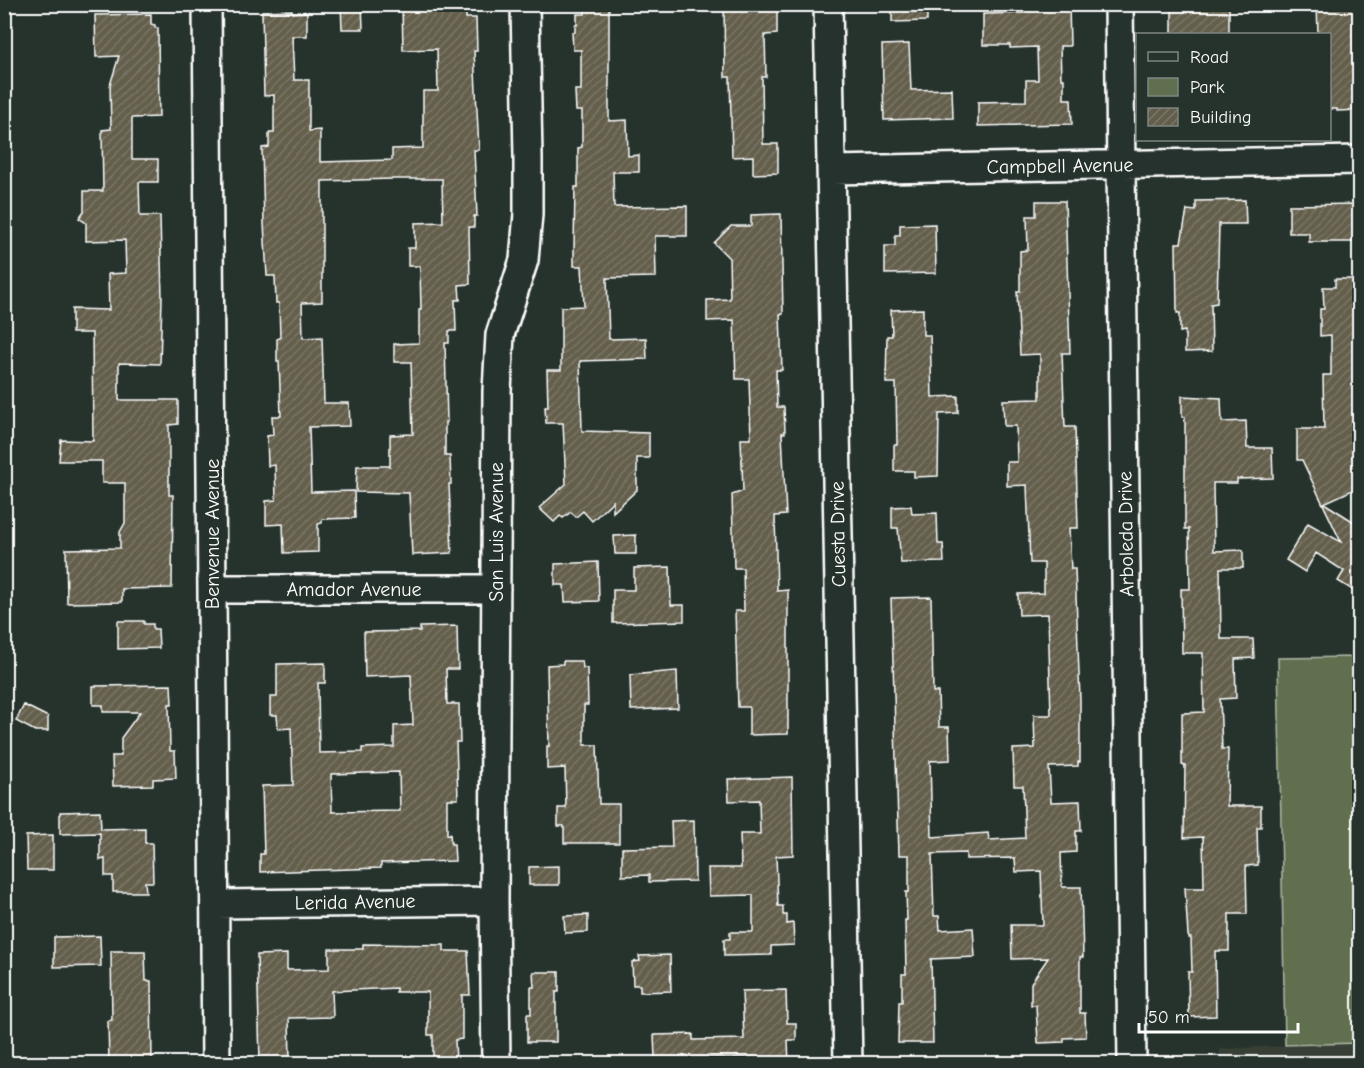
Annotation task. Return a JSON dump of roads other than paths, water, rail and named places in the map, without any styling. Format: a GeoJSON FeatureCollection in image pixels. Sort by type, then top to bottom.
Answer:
{"type":"FeatureCollection","features":[{"type":"Feature","properties":{"kind":"street","name":"Benvenue Avenue"},"geometry":{"type":"LineString","coordinates":[[207,4],[216,1064]]}},
{"type":"Feature","properties":{"kind":"street","name":"San Luis Avenue"},"geometry":{"type":"LineString","coordinates":[[496,1064],[494,901],[497,391],[500,335],[524,260],[528,214],[525,4]]}},
{"type":"Feature","properties":{"kind":"street","name":"Cuesta Drive"},"geometry":{"type":"LineString","coordinates":[[828,4],[848,1064]]}},
{"type":"Feature","properties":{"kind":"street","name":"Arboleda Drive"},"geometry":{"type":"LineString","coordinates":[[1119,4],[1132,1064]]}},
{"type":"Feature","properties":{"kind":"street","name":"Campbell Avenue"},"geometry":{"type":"LineString","coordinates":[[832,170],[1359,160]]}},
{"type":"Feature","properties":{"kind":"street","name":"Amador Avenue"},"geometry":{"type":"LineString","coordinates":[[212,589],[496,589]]}},
{"type":"Feature","properties":{"kind":"street","name":"Lerida Avenue"},"geometry":{"type":"LineString","coordinates":[[215,904],[494,901]]}}]}
